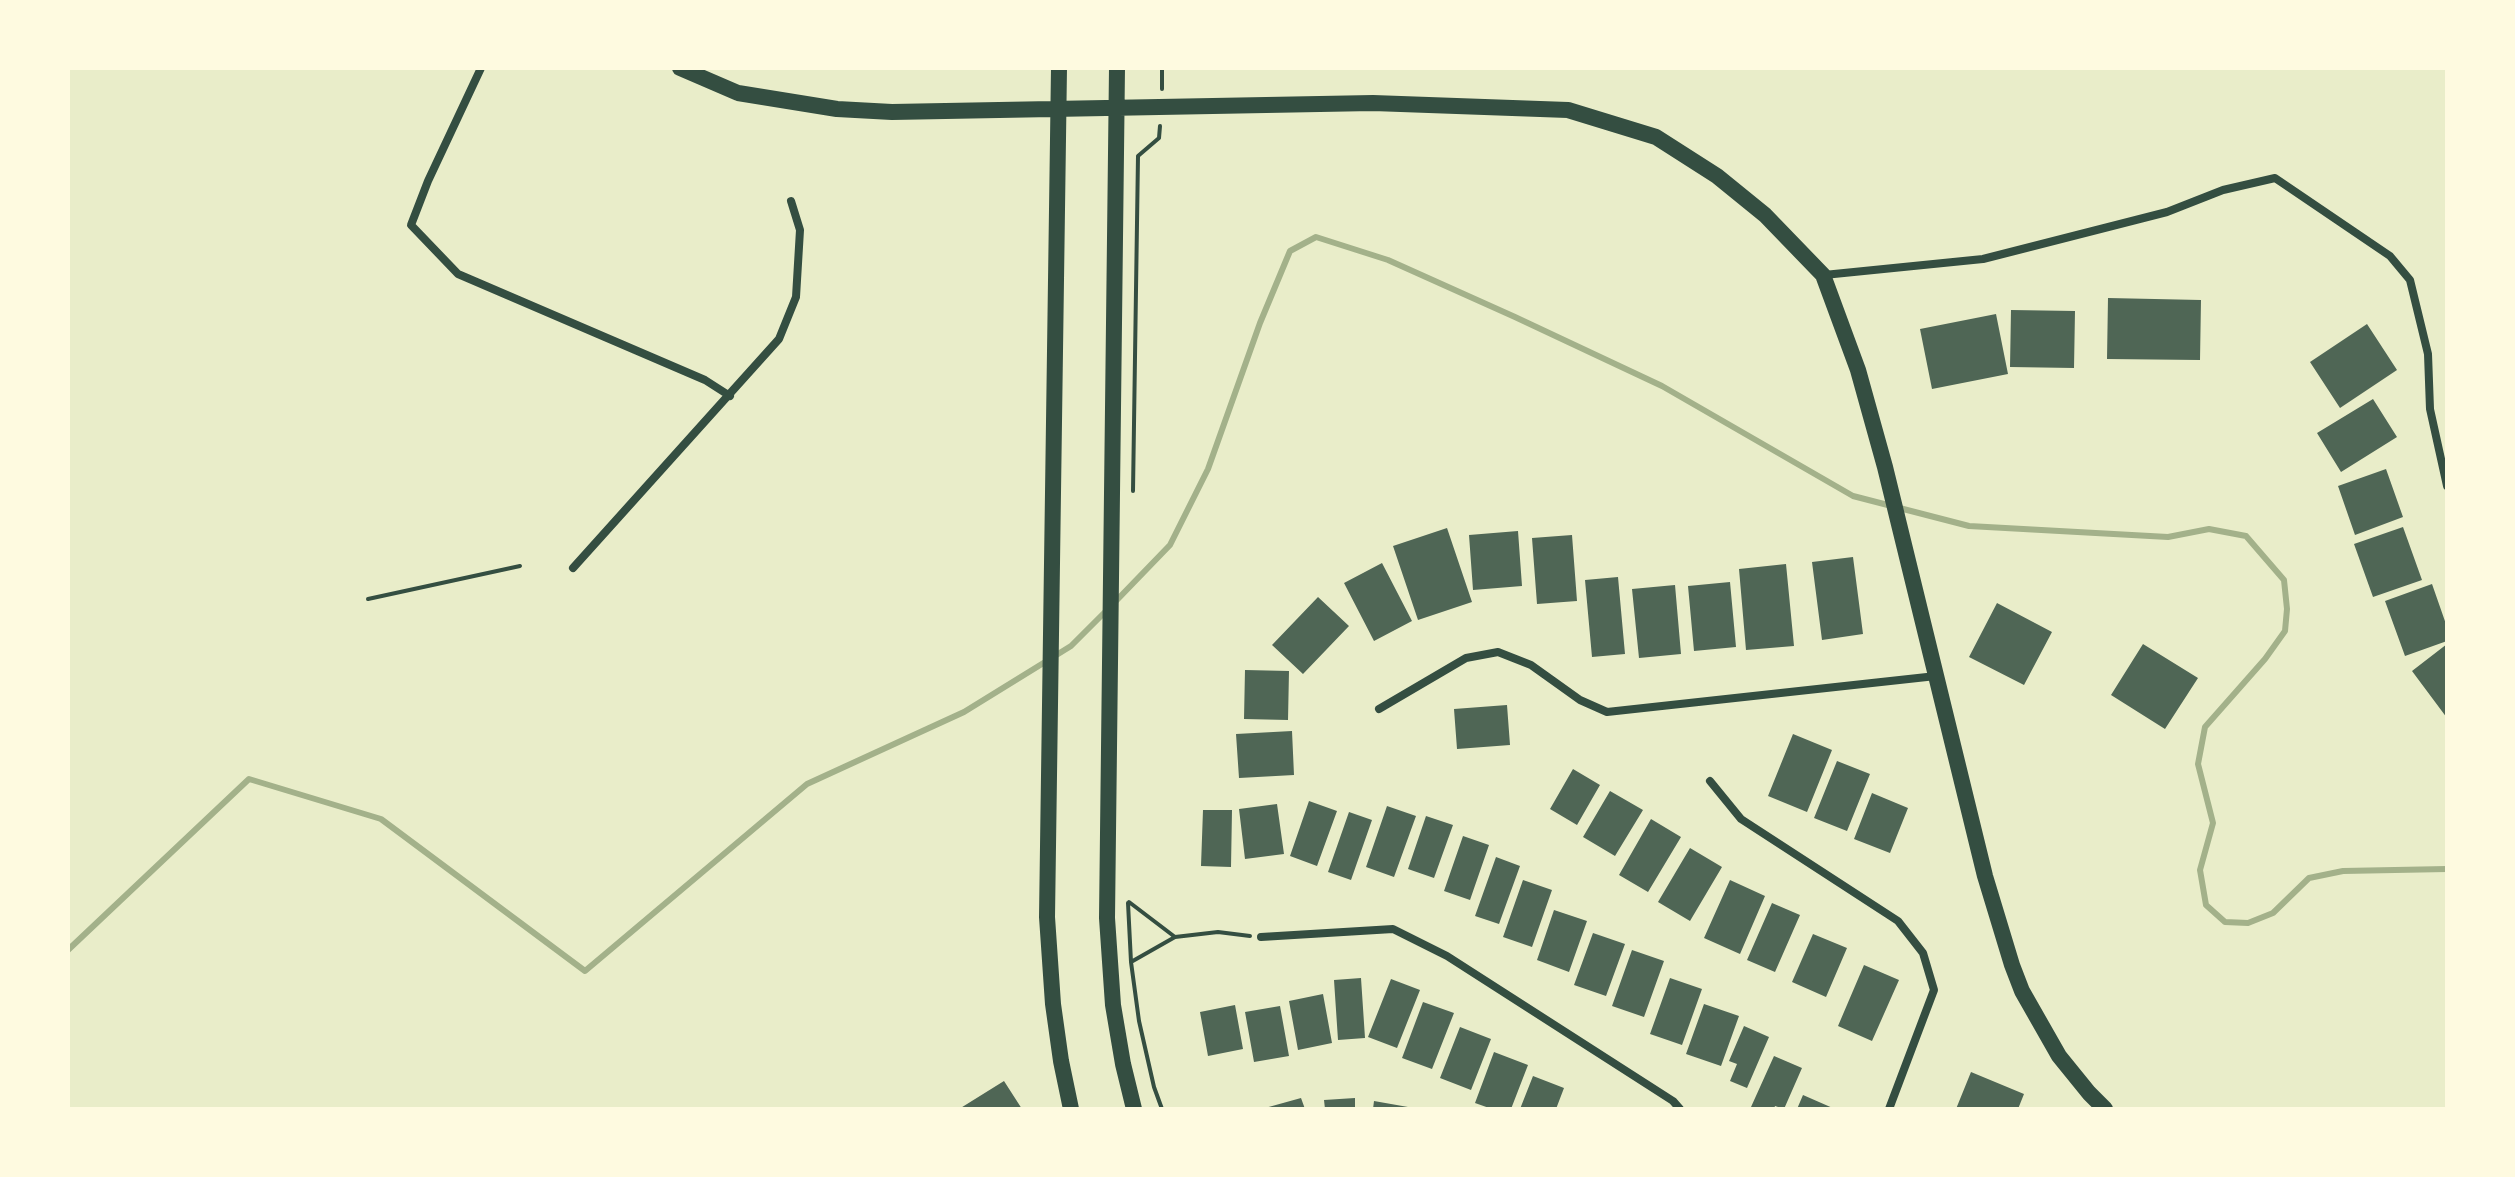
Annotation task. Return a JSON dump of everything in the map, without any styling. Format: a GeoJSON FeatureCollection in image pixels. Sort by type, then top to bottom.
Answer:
{"type":"FeatureCollection","features":[{"type":"Feature","properties":{"kind":"main road"},"geometry":{"type":"LineString","coordinates":[[680,68],[738,93],[837,109],[892,112],[1373,103],[1568,110],[1656,137],[1717,176],[1765,215],[1823,275],[1858,370],[1885,467],[1985,876],[2012,965],[2022,991],[2059,1056],[2105,1109]]}},
{"type":"Feature","properties":{"kind":"main road"},"geometry":{"type":"LineString","coordinates":[[1059,68],[1047,917],[1061,1061],[1071,1109]]}},
{"type":"Feature","properties":{"kind":"main road"},"geometry":{"type":"LineString","coordinates":[[1117,68],[1107,905],[1117,1031],[1134,1109]]}},
{"type":"Feature","properties":{"kind":"street"},"geometry":{"type":"LineString","coordinates":[[481,68],[411,225],[458,274],[705,380],[730,396]]}},
{"type":"Feature","properties":{"kind":"street"},"geometry":{"type":"LineString","coordinates":[[1823,275],[1983,259],[2167,212],[2223,190],[2275,178],[2390,256],[2410,280],[2428,354],[2430,409],[2447,486]]}},
{"type":"Feature","properties":{"kind":"street"},"geometry":{"type":"LineString","coordinates":[[573,568],[779,339],[796,297],[800,230],[791,201]]}},
{"type":"Feature","properties":{"kind":"street"},"geometry":{"type":"LineString","coordinates":[[1379,709],[1466,658],[1498,652],[1531,665],[1580,700],[1607,712],[1936,676]]}},
{"type":"Feature","properties":{"kind":"street"},"geometry":{"type":"LineString","coordinates":[[1710,781],[1741,819],[1898,921],[1923,953],[1934,990],[1889,1109]]}},
{"type":"Feature","properties":{"kind":"street"},"geometry":{"type":"LineString","coordinates":[[1261,937],[1393,929],[1447,956],[1673,1101],[1680,1109]]}},
{"type":"Feature","properties":{"kind":"path"},"geometry":{"type":"LineString","coordinates":[[1162,68],[1162,92]]}},
{"type":"Feature","properties":{"kind":"path"},"geometry":{"type":"LineString","coordinates":[[1135,375],[1138,156],[1159,138]]}},
{"type":"Feature","properties":{"kind":"path"},"geometry":{"type":"LineString","coordinates":[[368,599],[520,566]]}},
{"type":"Feature","properties":{"kind":"path"},"geometry":{"type":"LineString","coordinates":[[1162,1109],[1139,1021],[1127,901],[1175,937]]}},
{"type":"Feature","properties":{"kind":"path"},"geometry":{"type":"LineString","coordinates":[[1131,962],[1175,937],[1218,932],[1261,937]]}},
{"type":"Feature","properties":{"kind":"building"},"geometry":{"type":"Polygon","coordinates":[[[2108,298],[2201,300],[2200,360],[2107,359],[2108,298]]]}},
{"type":"Feature","properties":{"kind":"building"},"geometry":{"type":"Polygon","coordinates":[[[2011,310],[2075,311],[2074,368],[2010,367],[2011,310]]]}},
{"type":"Feature","properties":{"kind":"building"},"geometry":{"type":"Polygon","coordinates":[[[1996,314],[2008,374],[1932,389],[1920,329],[1996,314]]]}},
{"type":"Feature","properties":{"kind":"building"},"geometry":{"type":"Polygon","coordinates":[[[2367,324],[2397,370],[2340,408],[2310,362],[2367,324]]]}},
{"type":"Feature","properties":{"kind":"building"},"geometry":{"type":"Polygon","coordinates":[[[2373,399],[2397,437],[2341,472],[2317,433],[2373,399]]]}},
{"type":"Feature","properties":{"kind":"building"},"geometry":{"type":"Polygon","coordinates":[[[2386,469],[2403,517],[2355,535],[2338,486],[2386,469]]]}},
{"type":"Feature","properties":{"kind":"building"},"geometry":{"type":"Polygon","coordinates":[[[2403,527],[2422,580],[2373,597],[2354,544],[2403,527]]]}},
{"type":"Feature","properties":{"kind":"building"},"geometry":{"type":"Polygon","coordinates":[[[1447,528],[1472,602],[1418,620],[1393,546],[1447,528]]]}},
{"type":"Feature","properties":{"kind":"building"},"geometry":{"type":"Polygon","coordinates":[[[1518,531],[1522,586],[1473,590],[1469,535],[1518,531]]]}},
{"type":"Feature","properties":{"kind":"building"},"geometry":{"type":"Polygon","coordinates":[[[1572,535],[1577,601],[1537,604],[1532,538],[1572,535]]]}},
{"type":"Feature","properties":{"kind":"building"},"geometry":{"type":"Polygon","coordinates":[[[1853,557],[1863,634],[1822,640],[1812,562],[1853,557]]]}},
{"type":"Feature","properties":{"kind":"building"},"geometry":{"type":"Polygon","coordinates":[[[1382,563],[1412,621],[1374,641],[1344,583],[1382,563]]]}},
{"type":"Feature","properties":{"kind":"building"},"geometry":{"type":"Polygon","coordinates":[[[1786,564],[1794,646],[1746,650],[1739,569],[1786,564]]]}},
{"type":"Feature","properties":{"kind":"building"},"geometry":{"type":"Polygon","coordinates":[[[1618,577],[1625,654],[1592,657],[1585,580],[1618,577]]]}},
{"type":"Feature","properties":{"kind":"building"},"geometry":{"type":"Polygon","coordinates":[[[1730,582],[1736,647],[1694,651],[1688,586],[1730,582]]]}},
{"type":"Feature","properties":{"kind":"building"},"geometry":{"type":"Polygon","coordinates":[[[2432,584],[2447,627],[2447,641],[2405,656],[2385,601],[2432,584]]]}},
{"type":"Feature","properties":{"kind":"building"},"geometry":{"type":"Polygon","coordinates":[[[1675,585],[1681,654],[1639,658],[1632,589],[1675,585]]]}},
{"type":"Feature","properties":{"kind":"building"},"geometry":{"type":"Polygon","coordinates":[[[1318,597],[1349,626],[1303,674],[1272,645],[1318,597]]]}},
{"type":"Feature","properties":{"kind":"building"},"geometry":{"type":"Polygon","coordinates":[[[1997,603],[2052,632],[2024,685],[1969,657],[1997,603]]]}},
{"type":"Feature","properties":{"kind":"building"},"geometry":{"type":"Polygon","coordinates":[[[2143,644],[2198,678],[2165,729],[2111,695],[2143,644]]]}},
{"type":"Feature","properties":{"kind":"building"},"geometry":{"type":"Polygon","coordinates":[[[2447,644],[2447,718],[2412,671],[2447,644]]]}},
{"type":"Feature","properties":{"kind":"building"},"geometry":{"type":"Polygon","coordinates":[[[1245,670],[1289,671],[1288,720],[1244,719],[1245,670]]]}},
{"type":"Feature","properties":{"kind":"building"},"geometry":{"type":"Polygon","coordinates":[[[1507,705],[1510,745],[1457,749],[1454,709],[1507,705]]]}},
{"type":"Feature","properties":{"kind":"building"},"geometry":{"type":"Polygon","coordinates":[[[1292,731],[1294,775],[1239,778],[1236,734],[1292,731]]]}},
{"type":"Feature","properties":{"kind":"building"},"geometry":{"type":"Polygon","coordinates":[[[1793,734],[1832,750],[1807,812],[1768,796],[1793,734]]]}},
{"type":"Feature","properties":{"kind":"building"},"geometry":{"type":"Polygon","coordinates":[[[1837,761],[1870,774],[1847,831],[1814,818],[1837,761]]]}},
{"type":"Feature","properties":{"kind":"building"},"geometry":{"type":"Polygon","coordinates":[[[1573,769],[1600,785],[1577,825],[1550,809],[1573,769]]]}},
{"type":"Feature","properties":{"kind":"building"},"geometry":{"type":"Polygon","coordinates":[[[1610,791],[1643,810],[1615,856],[1583,837],[1610,791]]]}},
{"type":"Feature","properties":{"kind":"building"},"geometry":{"type":"Polygon","coordinates":[[[1872,793],[1908,808],[1890,853],[1854,839],[1872,793]]]}},
{"type":"Feature","properties":{"kind":"building"},"geometry":{"type":"Polygon","coordinates":[[[1309,801],[1337,811],[1317,866],[1290,856],[1309,801]]]}},
{"type":"Feature","properties":{"kind":"building"},"geometry":{"type":"Polygon","coordinates":[[[1277,804],[1284,854],[1245,859],[1239,809],[1277,804]]]}},
{"type":"Feature","properties":{"kind":"building"},"geometry":{"type":"Polygon","coordinates":[[[1387,806],[1416,816],[1394,877],[1366,867],[1387,806]]]}},
{"type":"Feature","properties":{"kind":"building"},"geometry":{"type":"Polygon","coordinates":[[[1203,810],[1232,810],[1231,867],[1201,866],[1203,810]]]}},
{"type":"Feature","properties":{"kind":"building"},"geometry":{"type":"Polygon","coordinates":[[[1349,812],[1372,820],[1351,880],[1328,872],[1349,812]]]}},
{"type":"Feature","properties":{"kind":"building"},"geometry":{"type":"Polygon","coordinates":[[[1426,816],[1453,825],[1434,878],[1408,869],[1426,816]]]}},
{"type":"Feature","properties":{"kind":"building"},"geometry":{"type":"Polygon","coordinates":[[[1651,819],[1681,837],[1648,892],[1619,875],[1651,819]]]}},
{"type":"Feature","properties":{"kind":"building"},"geometry":{"type":"Polygon","coordinates":[[[1463,836],[1489,845],[1470,900],[1444,891],[1463,836]]]}},
{"type":"Feature","properties":{"kind":"building"},"geometry":{"type":"Polygon","coordinates":[[[1690,848],[1722,867],[1690,921],[1658,902],[1690,848]]]}},
{"type":"Feature","properties":{"kind":"building"},"geometry":{"type":"Polygon","coordinates":[[[1496,857],[1520,866],[1499,924],[1475,916],[1496,857]]]}},
{"type":"Feature","properties":{"kind":"building"},"geometry":{"type":"Polygon","coordinates":[[[1523,880],[1552,890],[1532,947],[1503,937],[1523,880]]]}},
{"type":"Feature","properties":{"kind":"building"},"geometry":{"type":"Polygon","coordinates":[[[1730,880],[1765,896],[1740,954],[1704,938],[1730,880]]]}},
{"type":"Feature","properties":{"kind":"building"},"geometry":{"type":"Polygon","coordinates":[[[1772,903],[1800,915],[1775,972],[1747,960],[1772,903]]]}},
{"type":"Feature","properties":{"kind":"building"},"geometry":{"type":"Polygon","coordinates":[[[1554,910],[1587,921],[1569,972],[1537,960],[1554,910]]]}},
{"type":"Feature","properties":{"kind":"building"},"geometry":{"type":"Polygon","coordinates":[[[1593,933],[1625,944],[1606,996],[1574,985],[1593,933]]]}},
{"type":"Feature","properties":{"kind":"building"},"geometry":{"type":"Polygon","coordinates":[[[1813,934],[1847,948],[1826,997],[1792,982],[1813,934]]]}},
{"type":"Feature","properties":{"kind":"building"},"geometry":{"type":"Polygon","coordinates":[[[1632,950],[1664,961],[1644,1017],[1612,1006],[1632,950]]]}},
{"type":"Feature","properties":{"kind":"building"},"geometry":{"type":"Polygon","coordinates":[[[1864,965],[1899,980],[1872,1041],[1838,1026],[1864,965]]]}},
{"type":"Feature","properties":{"kind":"building"},"geometry":{"type":"Polygon","coordinates":[[[1361,978],[1365,1038],[1338,1040],[1334,980],[1361,978]]]}},
{"type":"Feature","properties":{"kind":"building"},"geometry":{"type":"Polygon","coordinates":[[[1670,978],[1702,989],[1682,1045],[1650,1034],[1670,978]]]}},
{"type":"Feature","properties":{"kind":"building"},"geometry":{"type":"Polygon","coordinates":[[[1391,979],[1420,990],[1397,1048],[1368,1037],[1391,979]]]}},
{"type":"Feature","properties":{"kind":"building"},"geometry":{"type":"Polygon","coordinates":[[[1323,994],[1332,1043],[1298,1050],[1289,1001],[1323,994]]]}},
{"type":"Feature","properties":{"kind":"building"},"geometry":{"type":"Polygon","coordinates":[[[1423,1002],[1454,1013],[1432,1069],[1402,1058],[1423,1002]]]}},
{"type":"Feature","properties":{"kind":"building"},"geometry":{"type":"Polygon","coordinates":[[[1704,1004],[1739,1016],[1721,1066],[1686,1054],[1704,1004]]]}},
{"type":"Feature","properties":{"kind":"building"},"geometry":{"type":"Polygon","coordinates":[[[1235,1005],[1243,1049],[1208,1056],[1200,1012],[1235,1005]]]}},
{"type":"Feature","properties":{"kind":"building"},"geometry":{"type":"Polygon","coordinates":[[[1280,1006],[1289,1056],[1254,1062],[1245,1012],[1280,1006]]]}},
{"type":"Feature","properties":{"kind":"building"},"geometry":{"type":"Polygon","coordinates":[[[1744,1026],[1769,1037],[1747,1088],[1730,1081],[1737,1064],[1729,1061],[1744,1026]]]}},
{"type":"Feature","properties":{"kind":"building"},"geometry":{"type":"Polygon","coordinates":[[[1460,1027],[1491,1039],[1471,1090],[1440,1078],[1460,1027]]]}},
{"type":"Feature","properties":{"kind":"building"},"geometry":{"type":"Polygon","coordinates":[[[1494,1052],[1528,1065],[1511,1109],[1492,1109],[1475,1103],[1494,1052]]]}},
{"type":"Feature","properties":{"kind":"building"},"geometry":{"type":"Polygon","coordinates":[[[1774,1056],[1802,1068],[1784,1109],[1775,1106],[1774,1109],[1755,1109],[1751,1107],[1774,1056]]]}},
{"type":"Feature","properties":{"kind":"building"},"geometry":{"type":"Polygon","coordinates":[[[1971,1072],[2024,1094],[2018,1109],[1956,1109],[1971,1072]]]}},
{"type":"Feature","properties":{"kind":"building"},"geometry":{"type":"Polygon","coordinates":[[[1533,1076],[1564,1088],[1556,1109],[1520,1109],[1533,1076]]]}},
{"type":"Feature","properties":{"kind":"building"},"geometry":{"type":"Polygon","coordinates":[[[1004,1081],[1022,1109],[959,1109],[1004,1081]]]}},
{"type":"Feature","properties":{"kind":"building"},"geometry":{"type":"Polygon","coordinates":[[[1803,1095],[1835,1109],[1797,1109],[1803,1095]]]}},
{"type":"Feature","properties":{"kind":"building"},"geometry":{"type":"Polygon","coordinates":[[[1301,1098],[1305,1109],[1265,1108],[1301,1098]]]}},
{"type":"Feature","properties":{"kind":"building"},"geometry":{"type":"Polygon","coordinates":[[[1355,1098],[1355,1109],[1325,1109],[1324,1100],[1355,1098]]]}},
{"type":"Feature","properties":{"kind":"building"},"geometry":{"type":"Polygon","coordinates":[[[1374,1101],[1408,1107],[1408,1109],[1373,1109],[1374,1101]]]}},
{"type":"Feature","properties":{"kind":"waterway"},"geometry":{"type":"LineString","coordinates":[[1114,603],[1170,545],[1208,469],[1260,323],[1290,251],[1316,237],[1388,260],[1662,386],[1853,496],[1969,526],[2168,537],[2209,529],[2246,536],[2284,580],[2287,609],[2285,631],[2265,659],[2205,727],[2198,764],[2213,823],[2200,870],[2206,905],[2225,922],[2248,923],[2273,913],[2309,878],[2343,871],[2447,869]]}},
{"type":"Feature","properties":{"kind":"waterway"},"geometry":{"type":"LineString","coordinates":[[68,950],[249,779],[381,819],[585,971],[807,784],[964,712],[1071,646],[1106,611]]}}]}
